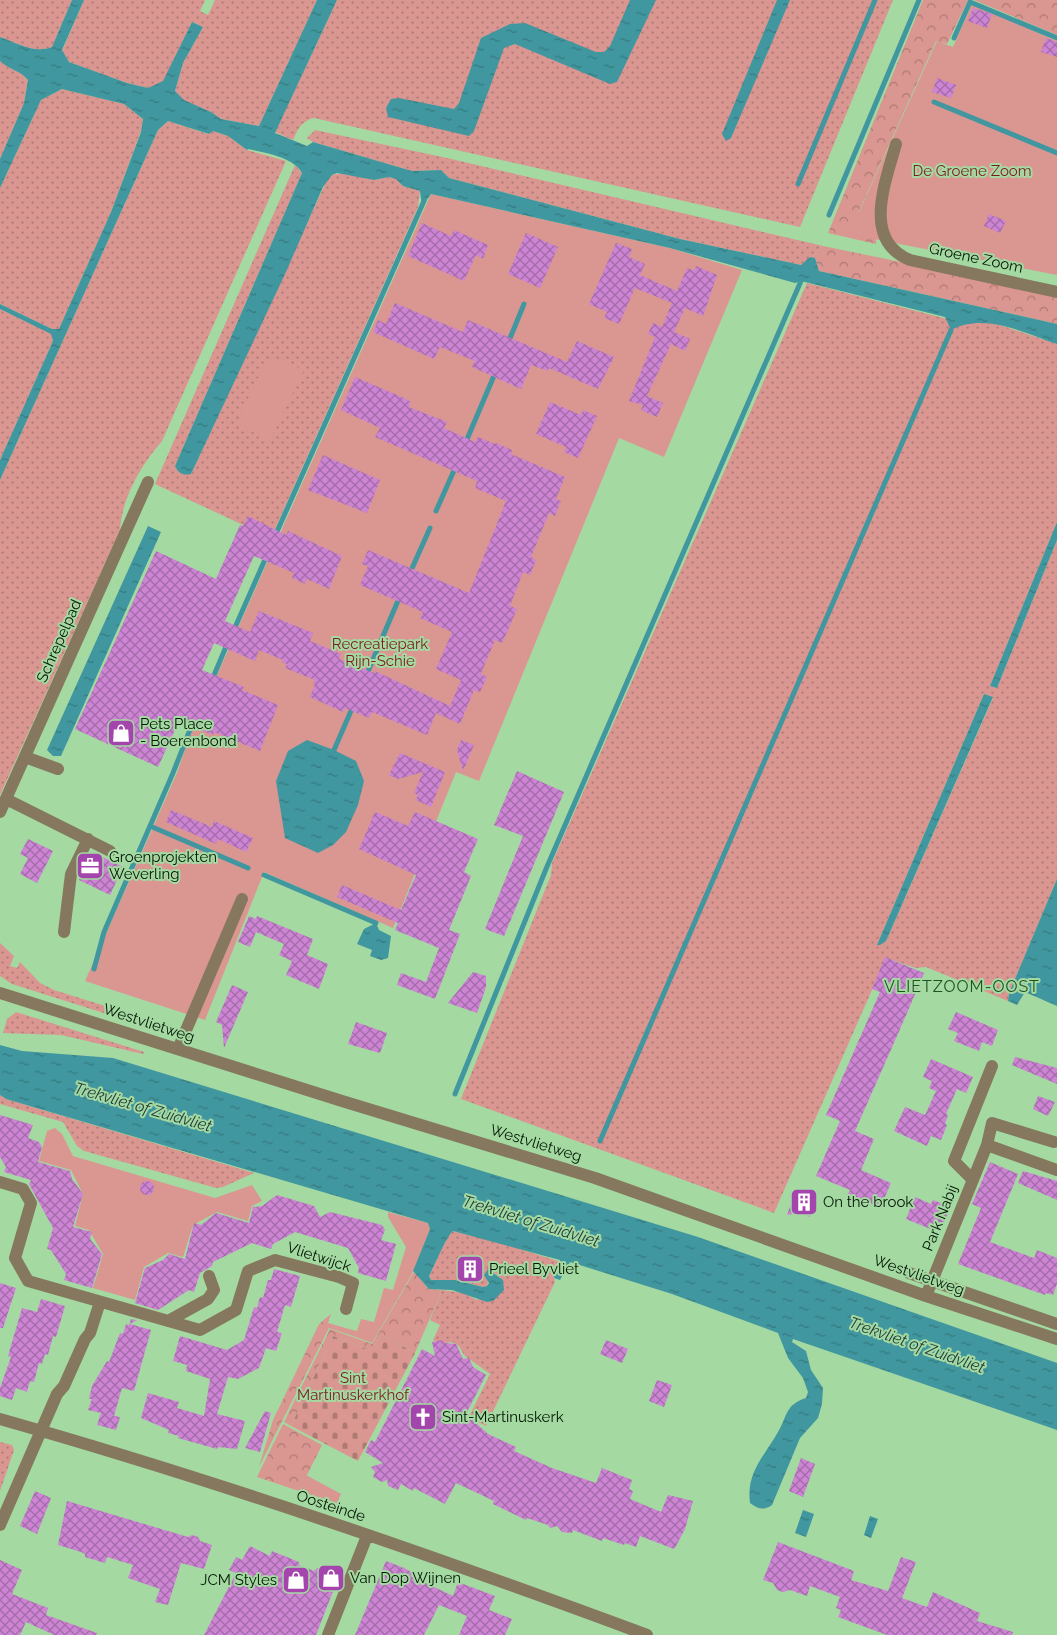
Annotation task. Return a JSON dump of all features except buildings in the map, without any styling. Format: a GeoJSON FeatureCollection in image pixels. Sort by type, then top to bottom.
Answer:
{"type":"FeatureCollection","features":[{"type":"Feature","properties":{"kind":"street","name":"Groene Zoom"},"geometry":{"type":"LineString","coordinates":[[896,144],[879,212],[881,226],[891,247],[910,260],[1057,292]]}},
{"type":"Feature","properties":{"kind":"street","name":"Schrepelpad"},"geometry":{"type":"LineString","coordinates":[[0,812],[148,482]]}},
{"type":"Feature","properties":{"kind":"street"},"geometry":{"type":"LineString","coordinates":[[25,757],[58,769]]}},
{"type":"Feature","properties":{"kind":"street"},"geometry":{"type":"LineString","coordinates":[[6,799],[110,851]]}},
{"type":"Feature","properties":{"kind":"street"},"geometry":{"type":"LineString","coordinates":[[64,932],[71,874],[88,839]]}},
{"type":"Feature","properties":{"kind":"street"},"geometry":{"type":"LineString","coordinates":[[178,1050],[242,899]]}},
{"type":"Feature","properties":{"kind":"street","name":"Westvlietweg"},"geometry":{"type":"LineString","coordinates":[[0,993],[178,1050],[595,1178],[926,1296],[1057,1339]]}},
{"type":"Feature","properties":{"kind":"street","name":"Park Nabij"},"geometry":{"type":"LineString","coordinates":[[973,1180],[954,1161],[992,1066]]}},
{"type":"Feature","properties":{"kind":"street"},"geometry":{"type":"LineString","coordinates":[[972,1116],[992,1124],[1054,1142]]}},
{"type":"Feature","properties":{"kind":"street","name":"Park Nabij"},"geometry":{"type":"LineString","coordinates":[[926,1296],[987,1145],[992,1124]]}},
{"type":"Feature","properties":{"kind":"street"},"geometry":{"type":"LineString","coordinates":[[987,1145],[1057,1170]]}},
{"type":"Feature","properties":{"kind":"street","name":"Vlietwijck"},"geometry":{"type":"LineString","coordinates":[[0,1182],[23,1189],[31,1203],[16,1258],[28,1281],[200,1330],[236,1310],[248,1271],[275,1260],[353,1283],[346,1309]]}},
{"type":"Feature","properties":{"kind":"street","name":"Westvlietweg"},"geometry":{"type":"LineString","coordinates":[[909,1272],[1057,1324]]}},
{"type":"Feature","properties":{"kind":"street"},"geometry":{"type":"LineString","coordinates":[[168,1321],[208,1300],[214,1290],[209,1276]]}},
{"type":"Feature","properties":{"kind":"street"},"geometry":{"type":"LineString","coordinates":[[0,1525],[57,1394],[64,1386],[71,1367],[90,1333],[100,1302]]}},
{"type":"Feature","properties":{"kind":"street","name":"Oosteinde"},"geometry":{"type":"LineString","coordinates":[[0,1419],[367,1536],[647,1635]]}},
{"type":"Feature","properties":{"kind":"street"},"geometry":{"type":"LineString","coordinates":[[328,1635],[367,1536]]}},
{"type":"Feature","properties":{"kind":"green space"},"geometry":{"type":"Polygon","coordinates":[[[0,0],[72,0],[52,47],[39,49],[26,47],[0,37],[0,0]]]}},
{"type":"Feature","properties":{"kind":"green space"},"geometry":{"type":"Polygon","coordinates":[[[84,0],[205,0],[200,11],[208,15],[215,0],[317,0],[259,126],[221,119],[211,112],[183,100],[175,91],[183,63],[203,27],[192,22],[163,82],[148,88],[127,83],[69,62],[62,51],[84,0]]]}},
{"type":"Feature","properties":{"kind":"green space"},"geometry":{"type":"Polygon","coordinates":[[[337,0],[893,0],[800,227],[314,118],[303,123],[293,140],[275,132],[337,0]]]}},
{"type":"Feature","properties":{"kind":"green space"},"geometry":{"type":"Polygon","coordinates":[[[923,0],[968,0],[947,44],[936,41],[859,211],[875,221],[876,244],[828,233],[923,0]]]}},
{"type":"Feature","properties":{"kind":"green space"},"geometry":{"type":"Polygon","coordinates":[[[974,0],[1057,0],[1057,35],[974,0]]]}},
{"type":"Feature","properties":{"kind":"green space","name":"De Groene Zoom"},"geometry":{"type":"Polygon","coordinates":[[[972,4],[1057,41],[1057,275],[849,234],[937,41],[953,47],[972,4]]]}},
{"type":"Feature","properties":{"kind":"green space"},"geometry":{"type":"Polygon","coordinates":[[[0,61],[22,74],[28,80],[24,103],[0,159],[0,61]]]}},
{"type":"Feature","properties":{"kind":"green space"},"geometry":{"type":"Polygon","coordinates":[[[62,89],[124,104],[143,119],[141,131],[111,212],[59,329],[52,329],[0,304],[0,188],[41,100],[62,89]]]}},
{"type":"Feature","properties":{"kind":"green space"},"geometry":{"type":"Polygon","coordinates":[[[168,121],[208,134],[213,131],[228,136],[247,150],[286,161],[162,441],[147,460],[134,482],[124,506],[120,530],[0,795],[0,480],[158,130],[168,121]]]}},
{"type":"Feature","properties":{"kind":"green space"},"geometry":{"type":"Polygon","coordinates":[[[315,130],[447,158],[823,246],[801,265],[680,239],[449,178],[441,170],[412,171],[313,142],[307,138],[315,130]]]}},
{"type":"Feature","properties":{"kind":"green space"},"geometry":{"type":"Polygon","coordinates":[[[295,165],[302,173],[175,466],[180,473],[191,474],[327,180],[332,175],[344,173],[374,180],[389,177],[396,179],[403,186],[420,191],[418,207],[271,538],[155,484],[295,165]]]}},
{"type":"Feature","properties":{"kind":"green space","name":"Recreatiepark Rijn-Schie"},"geometry":{"type":"Polygon","coordinates":[[[431,194],[670,248],[742,270],[664,457],[619,438],[479,781],[456,772],[393,928],[264,872],[205,1020],[85,981],[177,773],[189,738],[431,194]]]}},
{"type":"Feature","properties":{"kind":"green space"},"geometry":{"type":"Polygon","coordinates":[[[823,246],[1057,294],[1057,324],[819,271],[815,258],[810,257],[823,246]]]}},
{"type":"Feature","properties":{"kind":"green space"},"geometry":{"type":"Polygon","coordinates":[[[807,283],[963,323],[991,322],[1057,344],[1057,522],[990,686],[997,688],[1057,540],[1057,879],[1009,993],[1008,1001],[926,967],[916,968],[886,958],[774,1213],[461,1099],[551,875],[552,863],[807,283]],[[984,694],[877,945],[886,941],[993,698],[984,694]]]}},
{"type":"Feature","properties":{"kind":"green space"},"geometry":{"type":"Polygon","coordinates":[[[0,309],[52,334],[53,341],[0,460],[0,309]]]}},
{"type":"Feature","properties":{"kind":"green space"},"geometry":{"type":"Polygon","coordinates":[[[271,358],[304,370],[270,440],[236,424],[266,361],[271,358]]]}},
{"type":"Feature","properties":{"kind":"green space"},"geometry":{"type":"Polygon","coordinates":[[[0,943],[14,956],[10,966],[17,968],[20,962],[40,983],[54,990],[102,1005],[172,1032],[170,1034],[12,984],[0,976],[0,943]]]}},
{"type":"Feature","properties":{"kind":"green space"},"geometry":{"type":"Polygon","coordinates":[[[16,1012],[144,1052],[143,1054],[61,1035],[3,1033],[7,1019],[16,1012]]]}},
{"type":"Feature","properties":{"kind":"green space"},"geometry":{"type":"Polygon","coordinates":[[[0,1095],[6,1099],[254,1173],[223,1187],[216,1188],[84,1151],[77,1146],[63,1122],[0,1104],[0,1095]]]}},
{"type":"Feature","properties":{"kind":"green space"},"geometry":{"type":"Polygon","coordinates":[[[55,1128],[62,1134],[73,1156],[215,1198],[252,1185],[262,1201],[252,1206],[248,1221],[217,1212],[193,1225],[183,1257],[168,1253],[144,1267],[135,1300],[93,1288],[103,1254],[89,1230],[75,1226],[83,1194],[71,1170],[39,1161],[47,1131],[55,1128]]]}},
{"type":"Feature","properties":{"kind":"green space"},"geometry":{"type":"Polygon","coordinates":[[[388,1212],[428,1223],[430,1229],[412,1274],[372,1343],[347,1334],[349,1329],[357,1331],[361,1319],[374,1322],[384,1288],[393,1290],[406,1247],[388,1217],[388,1212]]]}},
{"type":"Feature","properties":{"kind":"green space"},"geometry":{"type":"Polygon","coordinates":[[[453,1231],[561,1262],[554,1278],[555,1282],[486,1426],[469,1417],[490,1374],[464,1355],[459,1346],[452,1342],[439,1344],[433,1340],[440,1325],[430,1320],[442,1290],[464,1293],[477,1300],[503,1280],[491,1270],[487,1286],[483,1287],[455,1280],[431,1280],[429,1276],[443,1245],[453,1231]]]}},
{"type":"Feature","properties":{"kind":"green space"},"geometry":{"type":"Polygon","coordinates":[[[414,1272],[429,1289],[442,1290],[415,1353],[382,1335],[370,1350],[333,1336],[291,1426],[284,1422],[330,1329],[372,1344],[414,1272]]]}},
{"type":"Feature","properties":{"kind":"green space"},"geometry":{"type":"Polygon","coordinates":[[[331,1314],[328,1323],[349,1329],[347,1334],[329,1328],[259,1467],[273,1420],[319,1324],[331,1314]]]}},
{"type":"Feature","properties":{"kind":"green space","name":"Sint Martinuskerkhof"},"geometry":{"type":"Polygon","coordinates":[[[382,1335],[415,1353],[358,1461],[291,1426],[333,1336],[370,1350],[382,1335]]]}},
{"type":"Feature","properties":{"kind":"green space"},"geometry":{"type":"Polygon","coordinates":[[[283,1424],[322,1445],[299,1491],[257,1477],[283,1424]]]}},
{"type":"Feature","properties":{"kind":"green space"},"geometry":{"type":"Polygon","coordinates":[[[0,1442],[12,1445],[14,1450],[0,1491],[0,1442]]]}},
{"type":"Feature","properties":{"kind":"green space"},"geometry":{"type":"Polygon","coordinates":[[[306,1475],[341,1494],[337,1503],[299,1491],[306,1475]]]}},
{"type":"Feature","properties":{"kind":"water"},"geometry":{"type":"Polygon","coordinates":[[[72,0],[84,0],[62,50],[69,62],[127,83],[148,88],[163,81],[192,22],[203,27],[183,63],[175,91],[184,100],[211,112],[221,119],[259,126],[317,0],[337,0],[275,133],[307,146],[313,142],[412,171],[441,170],[449,178],[680,239],[801,265],[810,257],[815,258],[819,271],[1057,324],[1057,344],[1018,330],[991,324],[977,323],[951,330],[945,317],[801,281],[795,283],[670,248],[431,194],[422,207],[420,191],[403,186],[396,179],[389,177],[374,180],[337,173],[332,175],[323,187],[286,272],[191,474],[183,474],[175,466],[302,173],[285,159],[262,152],[247,150],[228,136],[213,131],[209,134],[168,121],[158,130],[0,480],[0,460],[53,341],[51,334],[0,309],[0,304],[52,329],[59,329],[111,212],[141,132],[143,119],[124,104],[62,89],[41,100],[0,188],[0,159],[24,103],[28,80],[22,74],[0,61],[0,37],[32,48],[45,49],[52,47],[72,0]]]}},
{"type":"Feature","properties":{"kind":"water"},"geometry":{"type":"Polygon","coordinates":[[[630,0],[656,0],[617,82],[610,84],[515,44],[504,48],[474,131],[469,136],[388,117],[386,108],[391,99],[399,98],[454,109],[459,103],[481,38],[510,24],[525,23],[596,52],[604,52],[610,46],[630,0]]]}},
{"type":"Feature","properties":{"kind":"water"},"geometry":{"type":"Polygon","coordinates":[[[777,0],[790,0],[731,138],[726,141],[722,134],[777,0]]]}},
{"type":"Feature","properties":{"kind":"water"},"geometry":{"type":"Polygon","coordinates":[[[1057,522],[1057,540],[997,688],[990,686],[1057,522]]]}},
{"type":"Feature","properties":{"kind":"water"},"geometry":{"type":"Polygon","coordinates":[[[148,526],[161,532],[61,756],[53,756],[47,750],[148,526]]]}},
{"type":"Feature","properties":{"kind":"water"},"geometry":{"type":"Polygon","coordinates":[[[984,694],[993,697],[886,941],[877,945],[984,694]]]}},
{"type":"Feature","properties":{"kind":"water"},"geometry":{"type":"Polygon","coordinates":[[[307,740],[356,761],[364,781],[358,805],[346,832],[333,845],[318,853],[285,838],[276,781],[288,751],[307,740]]]}},
{"type":"Feature","properties":{"kind":"water"},"geometry":{"type":"Polygon","coordinates":[[[1057,879],[1057,1006],[1025,992],[1017,1005],[1008,1001],[1009,993],[1057,879]]]}},
{"type":"Feature","properties":{"kind":"water"},"geometry":{"type":"Polygon","coordinates":[[[376,923],[379,930],[391,936],[388,958],[381,960],[370,956],[372,950],[357,944],[364,929],[376,923]]]}},
{"type":"Feature","properties":{"kind":"water","name":"Trekvliet of Zuidvliet"},"geometry":{"type":"Polygon","coordinates":[[[0,1045],[22,1051],[113,1058],[698,1237],[1057,1363],[1057,1430],[793,1339],[792,1342],[806,1351],[811,1370],[823,1388],[822,1404],[818,1418],[800,1438],[772,1505],[763,1509],[758,1508],[750,1503],[749,1492],[753,1474],[788,1411],[794,1404],[806,1398],[808,1392],[803,1378],[788,1358],[778,1333],[672,1294],[570,1262],[560,1280],[554,1278],[560,1260],[453,1231],[429,1276],[431,1280],[455,1280],[483,1287],[489,1283],[484,1275],[488,1269],[503,1280],[504,1290],[493,1301],[487,1302],[452,1290],[429,1289],[413,1271],[430,1229],[428,1223],[6,1099],[0,1095],[0,1045]]]}},
{"type":"Feature","properties":{"kind":"water"},"geometry":{"type":"Polygon","coordinates":[[[803,1510],[814,1514],[806,1537],[795,1533],[803,1510]]]}},
{"type":"Feature","properties":{"kind":"water"},"geometry":{"type":"Polygon","coordinates":[[[870,1516],[878,1519],[871,1538],[864,1535],[870,1516]]]}},
{"type":"Feature","properties":{"kind":"waterway"},"geometry":{"type":"LineString","coordinates":[[798,184],[875,0]]}},
{"type":"Feature","properties":{"kind":"waterway"},"geometry":{"type":"LineString","coordinates":[[829,215],[919,0]]}},
{"type":"Feature","properties":{"kind":"waterway"},"geometry":{"type":"LineString","coordinates":[[954,38],[970,2],[1057,38]]}},
{"type":"Feature","properties":{"kind":"waterway"},"geometry":{"type":"LineString","coordinates":[[934,102],[1057,153]]}},
{"type":"Feature","properties":{"kind":"waterway"},"geometry":{"type":"LineString","coordinates":[[275,536],[424,201]]}},
{"type":"Feature","properties":{"kind":"waterway"},"geometry":{"type":"LineString","coordinates":[[455,1094],[546,869],[801,281]]}},
{"type":"Feature","properties":{"kind":"waterway"},"geometry":{"type":"LineString","coordinates":[[508,343],[524,304]]}},
{"type":"Feature","properties":{"kind":"waterway"},"geometry":{"type":"LineString","coordinates":[[600,1141],[951,330]]}},
{"type":"Feature","properties":{"kind":"waterway"},"geometry":{"type":"LineString","coordinates":[[465,444],[496,371]]}},
{"type":"Feature","properties":{"kind":"waterway"},"geometry":{"type":"LineString","coordinates":[[436,511],[456,466]]}},
{"type":"Feature","properties":{"kind":"waterway"},"geometry":{"type":"LineString","coordinates":[[409,575],[430,528]]}},
{"type":"Feature","properties":{"kind":"waterway"},"geometry":{"type":"LineString","coordinates":[[233,632],[267,555]]}},
{"type":"Feature","properties":{"kind":"waterway"},"geometry":{"type":"LineString","coordinates":[[366,676],[400,596]]}},
{"type":"Feature","properties":{"kind":"waterway"},"geometry":{"type":"LineString","coordinates":[[212,680],[228,642]]}},
{"type":"Feature","properties":{"kind":"waterway"},"geometry":{"type":"LineString","coordinates":[[334,750],[354,704]]}},
{"type":"Feature","properties":{"kind":"waterway"},"geometry":{"type":"LineString","coordinates":[[94,969],[104,932],[193,722]]}},
{"type":"Feature","properties":{"kind":"waterway"},"geometry":{"type":"LineString","coordinates":[[150,826],[248,868]]}},
{"type":"Feature","properties":{"kind":"waterway"},"geometry":{"type":"LineString","coordinates":[[264,875],[376,923]]}},
{"type":"Feature","properties":{"kind":"place","name":"Pets Place - Boerenbond"},"geometry":{"type":"Point","coordinates":[121,733]}},
{"type":"Feature","properties":{"kind":"place","name":"Groenprojekten Weverling"},"geometry":{"type":"Point","coordinates":[90,866]}},
{"type":"Feature","properties":{"kind":"place","name":"On the brook"},"geometry":{"type":"Point","coordinates":[804,1202]}},
{"type":"Feature","properties":{"kind":"place","name":"Prieel Byvliet"},"geometry":{"type":"Point","coordinates":[470,1269]}},
{"type":"Feature","properties":{"kind":"place","name":"Sint-Martinuskerk"},"geometry":{"type":"Point","coordinates":[423,1417]}},
{"type":"Feature","properties":{"kind":"place","name":"Van Dop Wijnen"},"geometry":{"type":"Point","coordinates":[331,1578]}},
{"type":"Feature","properties":{"kind":"place","name":"JCM Styles"},"geometry":{"type":"Point","coordinates":[296,1580]}},
{"type":"Feature","properties":{"kind":"district","name":"VLIETZOOM-OOST"},"geometry":{"type":"Point","coordinates":[962,986]}}]}
